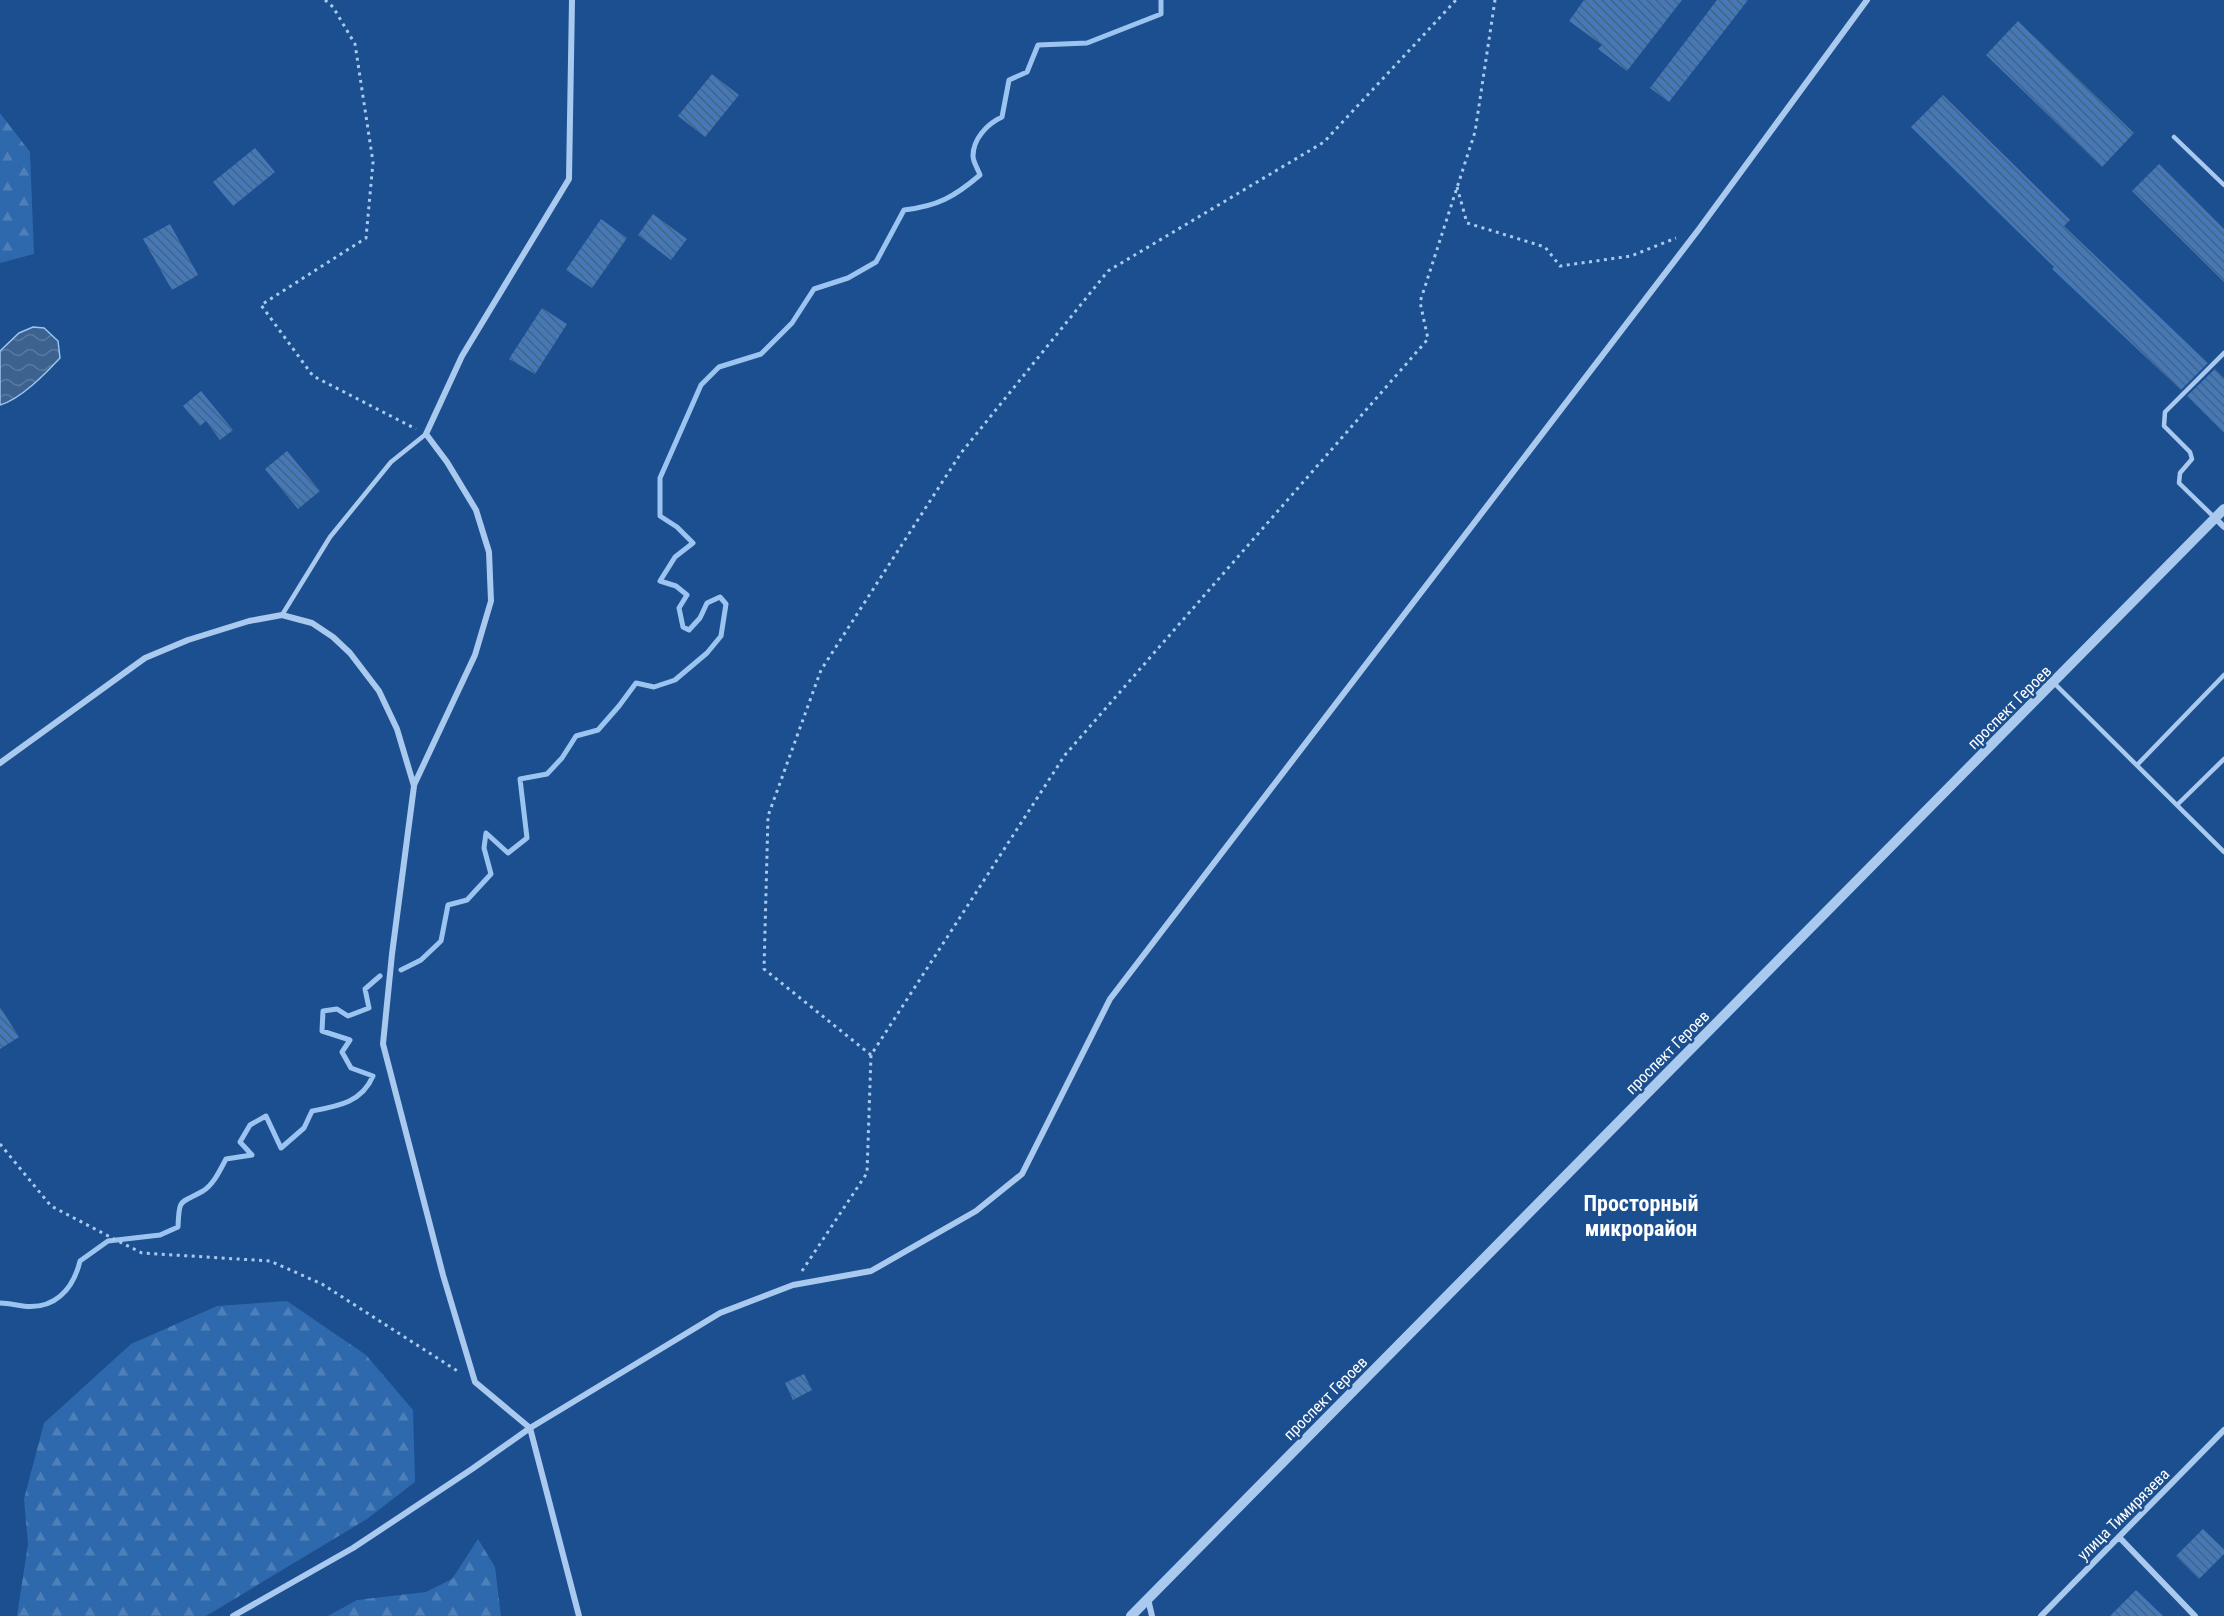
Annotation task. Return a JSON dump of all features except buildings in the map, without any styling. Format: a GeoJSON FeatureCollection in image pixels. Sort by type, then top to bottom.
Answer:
{"type":"FeatureCollection","features":[{"type":"Feature","properties":{"kind":"street"},"geometry":{"type":"LineString","coordinates":[[572,0],[569,179],[462,356],[426,434],[447,462],[476,510],[489,552],[491,601],[475,655],[414,786],[392,954],[383,1044],[443,1275],[476,1382],[530,1428],[579,1616]]}},
{"type":"Feature","properties":{"kind":"street"},"geometry":{"type":"LineString","coordinates":[[233,1616],[353,1548],[530,1428],[720,1313],[793,1285],[871,1271],[976,1210],[1022,1174],[1110,999],[1699,229],[1867,0]]}},
{"type":"Feature","properties":{"kind":"street","name":"проспект Героев"},"geometry":{"type":"LineString","coordinates":[[1131,1616],[2224,509]]}},
{"type":"Feature","properties":{"kind":"street"},"geometry":{"type":"LineString","coordinates":[[2215,518],[2224,527]]}},
{"type":"Feature","properties":{"kind":"street"},"geometry":{"type":"LineString","coordinates":[[0,764],[145,658],[188,640],[249,621],[282,615],[312,623],[333,637],[350,653],[380,691],[397,729],[414,786]]}},
{"type":"Feature","properties":{"kind":"street","name":"улица Тимирязева"},"geometry":{"type":"LineString","coordinates":[[2041,1616],[2224,1430]]}},
{"type":"Feature","properties":{"kind":"street"},"geometry":{"type":"LineString","coordinates":[[2119,1537],[2194,1616]]}},
{"type":"Feature","properties":{"kind":"street"},"geometry":{"type":"LineString","coordinates":[[1148,1599],[1152,1616]]}},
{"type":"Feature","properties":{"kind":"lane"},"geometry":{"type":"LineString","coordinates":[[2174,137],[2224,185]]}},
{"type":"Feature","properties":{"kind":"lane"},"geometry":{"type":"LineString","coordinates":[[2215,518],[2179,483],[2180,473],[2192,459],[2190,452],[2164,426],[2165,412],[2224,353]]}},
{"type":"Feature","properties":{"kind":"lane"},"geometry":{"type":"LineString","coordinates":[[282,615],[330,537],[391,462],[426,434]]}},
{"type":"Feature","properties":{"kind":"lane"},"geometry":{"type":"LineString","coordinates":[[2137,765],[2224,675]]}},
{"type":"Feature","properties":{"kind":"lane"},"geometry":{"type":"LineString","coordinates":[[2054,682],[2224,852]]}},
{"type":"Feature","properties":{"kind":"lane"},"geometry":{"type":"LineString","coordinates":[[2177,806],[2224,760]]}},
{"type":"Feature","properties":{"kind":"path"},"geometry":{"type":"LineString","coordinates":[[325,0],[333,7],[355,44],[373,162],[366,238],[261,305],[313,376],[426,434]]}},
{"type":"Feature","properties":{"kind":"path"},"geometry":{"type":"LineString","coordinates":[[871,1055],[764,969],[768,816],[821,670],[961,453],[1108,271],[1324,142],[1456,0]]}},
{"type":"Feature","properties":{"kind":"path"},"geometry":{"type":"LineString","coordinates":[[793,1285],[867,1173],[871,1055],[1065,755],[1428,339],[1420,302],[1475,132],[1495,0]]}},
{"type":"Feature","properties":{"kind":"path"},"geometry":{"type":"LineString","coordinates":[[1456,186],[1467,223],[1545,247],[1560,266],[1630,256],[1699,229]]}},
{"type":"Feature","properties":{"kind":"path"},"geometry":{"type":"LineString","coordinates":[[0,1144],[51,1206],[142,1253],[270,1261],[322,1284],[476,1382]]}},
{"type":"Feature","properties":{"kind":"green space"},"geometry":{"type":"Polygon","coordinates":[[[0,113],[30,152],[34,254],[0,263],[0,113]]]}},
{"type":"Feature","properties":{"kind":"green space"},"geometry":{"type":"Polygon","coordinates":[[[287,1301],[366,1355],[413,1410],[415,1482],[367,1519],[206,1616],[17,1616],[28,1544],[24,1499],[44,1423],[131,1344],[217,1306],[287,1301]]]}},
{"type":"Feature","properties":{"kind":"green space"},"geometry":{"type":"Polygon","coordinates":[[[478,1539],[495,1567],[501,1616],[328,1616],[357,1600],[426,1592],[452,1579],[478,1539]]]}},
{"type":"Feature","properties":{"kind":"water"},"geometry":{"type":"Polygon","coordinates":[[[33,327],[44,328],[58,341],[60,358],[24,392],[0,405],[0,351],[19,333],[33,327]]]}},
{"type":"Feature","properties":{"kind":"waterway"},"geometry":{"type":"LineString","coordinates":[[401,970],[421,960],[441,941],[448,905],[467,900],[491,874],[484,848],[486,833],[508,853],[527,838],[520,779],[547,774],[562,758],[576,736],[598,730],[636,683],[654,687],[675,680],[707,653],[721,636],[726,604],[720,597],[707,603],[700,618],[689,630],[683,627],[679,608],[687,595],[676,586],[660,581],[675,557],[693,543],[677,527],[660,516],[660,478],[701,385],[719,367],[761,354],[792,323],[814,289],[848,278],[876,262],[904,210],[927,206],[945,199],[980,175],[973,158],[975,144],[986,128],[1002,117],[1009,80],[1027,72],[1038,45],[1087,43],[1161,14],[1161,0]]}},
{"type":"Feature","properties":{"kind":"waterway"},"geometry":{"type":"LineString","coordinates":[[0,1303],[23,1306],[44,1305],[53,1301],[67,1289],[80,1261],[108,1241],[160,1235],[178,1227],[182,1203],[210,1185],[226,1159],[252,1155],[240,1142],[250,1125],[266,1116],[281,1148],[304,1128],[312,1111],[340,1105],[363,1092],[373,1076],[351,1068],[342,1052],[350,1040],[322,1031],[323,1011],[337,1009],[348,1016],[369,1008],[365,989],[380,976]]}},
{"type":"Feature","properties":{"kind":"district","name":"Просторный микрорайон"},"geometry":{"type":"Point","coordinates":[1641,1216]}}]}
